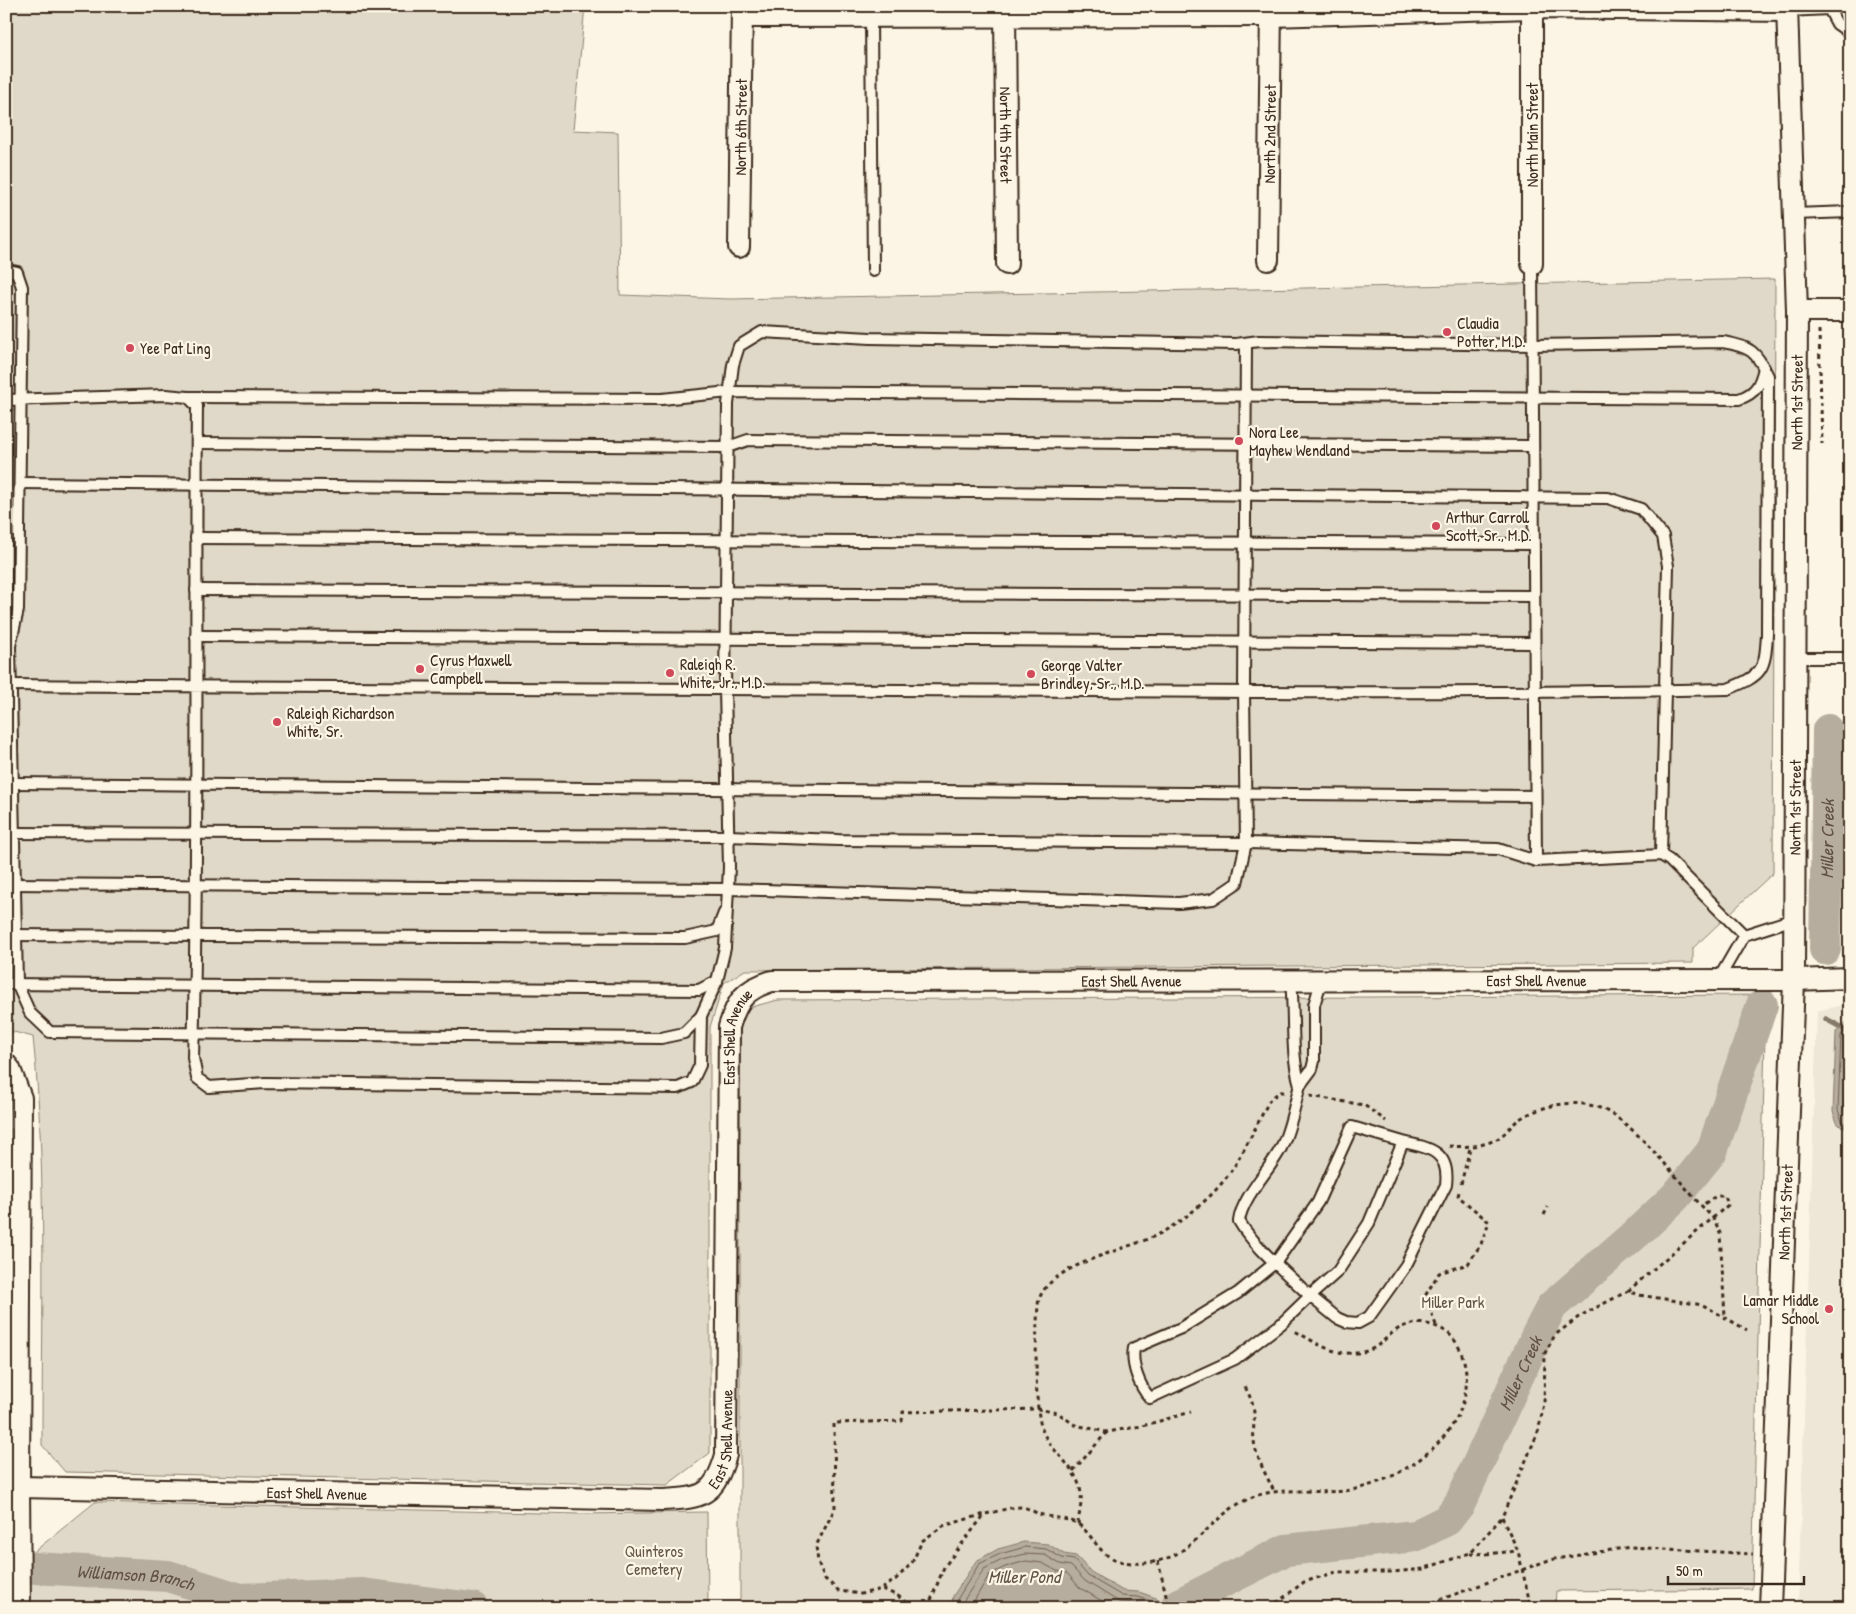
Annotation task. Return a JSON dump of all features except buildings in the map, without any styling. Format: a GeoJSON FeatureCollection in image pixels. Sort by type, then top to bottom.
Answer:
{"type":"FeatureCollection","features":[{"type":"Feature","properties":{"kind":"street"},"geometry":{"type":"LineString","coordinates":[[742,12],[871,17],[1005,12],[1271,11],[1532,7],[1787,9]]}},
{"type":"Feature","properties":{"kind":"street","name":"North Main Street"},"geometry":{"type":"LineString","coordinates":[[1532,7],[1532,264]]}},
{"type":"Feature","properties":{"kind":"street","name":"North 1st Street"},"geometry":{"type":"LineString","coordinates":[[1770,1608],[1794,980],[1797,311],[1787,9]]}},
{"type":"Feature","properties":{"kind":"street","name":"North 2nd Street"},"geometry":{"type":"LineString","coordinates":[[1268,260],[1271,11]]}},
{"type":"Feature","properties":{"kind":"street","name":"North 6th Street"},"geometry":{"type":"LineString","coordinates":[[739,246],[742,12]]}},
{"type":"Feature","properties":{"kind":"street","name":"North 4th Street"},"geometry":{"type":"LineString","coordinates":[[1005,12],[1007,264]]}},
{"type":"Feature","properties":{"kind":"street"},"geometry":{"type":"LineString","coordinates":[[1797,311],[1850,311]]}},
{"type":"Feature","properties":{"kind":"street","name":"East Shell Avenue"},"geometry":{"type":"LineString","coordinates":[[19,1487],[653,1500],[693,1498],[709,1490],[721,1474],[726,1455],[729,1027],[736,1006],[753,987],[772,981],[1321,982],[1794,980],[1850,978]]}},
{"type":"Feature","properties":{"kind":"street"},"geometry":{"type":"LineString","coordinates":[[6,1064],[10,1069],[21,1098],[20,1608]]}},
{"type":"Feature","properties":{"kind":"lane"},"geometry":{"type":"LineString","coordinates":[[1787,9],[1829,9],[1837,24],[1850,33]]}},
{"type":"Feature","properties":{"kind":"lane"},"geometry":{"type":"LineString","coordinates":[[871,17],[873,271]]}},
{"type":"Feature","properties":{"kind":"lane"},"geometry":{"type":"LineString","coordinates":[[1794,214],[1850,212]]}},
{"type":"Feature","properties":{"kind":"lane"},"geometry":{"type":"LineString","coordinates":[[1532,264],[1533,693],[1536,861]]}},
{"type":"Feature","properties":{"kind":"lane"},"geometry":{"type":"LineString","coordinates":[[6,270],[17,272],[22,287],[18,610],[8,644],[11,684],[13,783],[10,833],[11,936],[17,984],[30,1013],[50,1032],[661,1038],[684,1033],[701,1016],[717,981],[725,948],[728,888],[725,689],[729,392],[733,365],[739,346],[762,332],[880,338],[1246,343],[1259,341],[1532,345],[1723,342],[1744,346],[1759,356],[1768,376],[1768,624],[1765,662],[1752,679],[1728,690],[1533,693],[1244,691],[725,689],[196,687],[11,684]]}},
{"type":"Feature","properties":{"kind":"lane"},"geometry":{"type":"LineString","coordinates":[[11,884],[728,888],[1179,902],[1213,898],[1237,883],[1246,843],[1244,595],[1246,343]]}},
{"type":"Feature","properties":{"kind":"lane"},"geometry":{"type":"LineString","coordinates":[[6,400],[166,395],[188,397],[662,399],[729,392],[1532,396],[1739,399],[1751,395],[1761,381],[1764,368]]}},
{"type":"Feature","properties":{"kind":"lane"},"geometry":{"type":"LineString","coordinates":[[188,397],[197,406],[193,1058],[197,1078],[209,1087],[265,1083],[678,1088],[692,1082],[700,1065],[701,1016]]}},
{"type":"Feature","properties":{"kind":"lane"},"geometry":{"type":"LineString","coordinates":[[197,443],[728,447],[748,440],[1532,446]]}},
{"type":"Feature","properties":{"kind":"lane"},"geometry":{"type":"LineString","coordinates":[[20,483],[1608,498],[1641,509],[1663,536],[1668,566],[1661,855]]}},
{"type":"Feature","properties":{"kind":"lane"},"geometry":{"type":"LineString","coordinates":[[196,538],[1533,544]]}},
{"type":"Feature","properties":{"kind":"lane"},"geometry":{"type":"LineString","coordinates":[[196,590],[1533,596]]}},
{"type":"Feature","properties":{"kind":"lane"},"geometry":{"type":"LineString","coordinates":[[196,636],[1533,643]]}},
{"type":"Feature","properties":{"kind":"lane"},"geometry":{"type":"LineString","coordinates":[[1795,658],[1850,658]]}},
{"type":"Feature","properties":{"kind":"lane"},"geometry":{"type":"LineString","coordinates":[[13,783],[727,790],[1245,792],[1534,796]]}},
{"type":"Feature","properties":{"kind":"lane"},"geometry":{"type":"LineString","coordinates":[[10,833],[728,836],[838,840],[1246,843],[1498,848],[1536,861],[1661,855],[1669,860],[1744,934]]}},
{"type":"Feature","properties":{"kind":"lane"},"geometry":{"type":"LineString","coordinates":[[11,936],[685,938],[717,931],[727,906]]}},
{"type":"Feature","properties":{"kind":"lane"},"geometry":{"type":"LineString","coordinates":[[1718,980],[1744,934],[1794,918]]}},
{"type":"Feature","properties":{"kind":"lane"},"geometry":{"type":"LineString","coordinates":[[6,984],[700,990],[717,981]]}},
{"type":"Feature","properties":{"kind":"lane"},"geometry":{"type":"LineString","coordinates":[[1291,982],[1294,1007],[1293,1045],[1299,1089]]}},
{"type":"Feature","properties":{"kind":"lane"},"geometry":{"type":"LineString","coordinates":[[1321,982],[1314,1005],[1314,1061],[1312,1069],[1299,1089],[1291,1122],[1281,1148],[1243,1206],[1239,1221],[1244,1229],[1276,1262],[1310,1296],[1337,1318],[1346,1322],[1358,1322],[1369,1317],[1406,1266],[1442,1195],[1448,1171],[1444,1161],[1436,1151],[1352,1126],[1318,1202],[1276,1262],[1238,1293],[1181,1328],[1134,1348],[1133,1356],[1142,1389],[1150,1398],[1235,1359],[1281,1324],[1310,1296],[1338,1271],[1369,1223],[1403,1142]]}},
{"type":"Feature","properties":{"kind":"path"},"geometry":{"type":"LineString","coordinates":[[1819,325],[1822,444]]}},
{"type":"Feature","properties":{"kind":"path"},"geometry":{"type":"LineString","coordinates":[[1078,1524],[1081,1493],[1073,1471],[1048,1442],[1041,1427],[1038,1410],[1038,1302],[1050,1283],[1082,1262],[1115,1252],[1161,1233],[1201,1203],[1231,1171],[1269,1101],[1279,1092],[1299,1089],[1364,1105],[1390,1123]]}},
{"type":"Feature","properties":{"kind":"path"},"geometry":{"type":"LineString","coordinates":[[1444,1146],[1470,1148],[1497,1139],[1522,1117],[1553,1105],[1579,1103],[1609,1112],[1631,1129],[1714,1219],[1720,1233],[1726,1317]]}},
{"type":"Feature","properties":{"kind":"path"},"geometry":{"type":"LineString","coordinates":[[1436,1325],[1424,1296],[1439,1274],[1468,1264],[1481,1244],[1488,1222],[1458,1196],[1470,1148]]}},
{"type":"Feature","properties":{"kind":"path"},"geometry":{"type":"LineString","coordinates":[[1470,1553],[1502,1517],[1538,1432],[1544,1404],[1545,1352],[1555,1335],[1580,1316],[1628,1291],[1728,1205],[1725,1196],[1716,1196],[1700,1205]]}},
{"type":"Feature","properties":{"kind":"path"},"geometry":{"type":"LineString","coordinates":[[1544,1215],[1548,1207]]}},
{"type":"Feature","properties":{"kind":"path"},"geometry":{"type":"LineString","coordinates":[[1628,1291],[1639,1295],[1703,1305],[1747,1330]]}},
{"type":"Feature","properties":{"kind":"path"},"geometry":{"type":"LineString","coordinates":[[1191,1412],[1142,1426],[1107,1432],[1076,1425],[1058,1413],[1038,1410],[926,1410],[903,1412],[902,1420],[834,1423],[835,1508],[816,1546],[818,1562],[825,1579],[839,1591],[861,1594],[882,1589],[896,1579],[912,1563],[922,1541],[943,1526],[985,1514],[1022,1507],[1039,1514],[1078,1524],[1100,1551],[1118,1561],[1132,1564],[1158,1561],[1187,1549],[1227,1512],[1248,1499],[1274,1491],[1354,1490],[1380,1482],[1409,1469],[1434,1449],[1448,1431],[1462,1404],[1468,1380],[1463,1354],[1451,1335],[1436,1325],[1418,1323],[1400,1328],[1380,1346],[1357,1353],[1340,1353],[1320,1347],[1281,1324]]}},
{"type":"Feature","properties":{"kind":"path"},"geometry":{"type":"LineString","coordinates":[[1245,1387],[1253,1401],[1256,1414],[1255,1446],[1274,1491]]}},
{"type":"Feature","properties":{"kind":"path"},"geometry":{"type":"LineString","coordinates":[[1073,1471],[1107,1432]]}},
{"type":"Feature","properties":{"kind":"path"},"geometry":{"type":"LineString","coordinates":[[928,1608],[944,1567],[985,1514]]}},
{"type":"Feature","properties":{"kind":"path"},"geometry":{"type":"LineString","coordinates":[[1502,1517],[1518,1551],[1531,1608]]}},
{"type":"Feature","properties":{"kind":"path"},"geometry":{"type":"LineString","coordinates":[[1417,1608],[1549,1560],[1630,1547],[1771,1555]]}},
{"type":"Feature","properties":{"kind":"path"},"geometry":{"type":"LineString","coordinates":[[1270,1608],[1304,1582],[1336,1572],[1394,1572],[1423,1569],[1470,1553],[1485,1554],[1518,1551]]}},
{"type":"Feature","properties":{"kind":"path"},"geometry":{"type":"LineString","coordinates":[[1158,1561],[1169,1608]]}},
{"type":"Feature","properties":{"kind":"path"},"geometry":{"type":"LineString","coordinates":[[882,1589],[898,1596],[913,1608]]}},
{"type":"Feature","properties":{"kind":"shaded area","name":"Lamar Middle School"},"geometry":{"type":"Polygon","coordinates":[[[1850,1003],[1850,1608],[1798,1608],[1817,1011],[1850,1003]]]}},
{"type":"Feature","properties":{"kind":"green space"},"geometry":{"type":"Polygon","coordinates":[[[6,6],[585,6],[573,130],[618,132],[620,295],[730,299],[1775,279],[1773,873],[1693,948],[1693,963],[745,970],[724,983],[710,1027],[710,1453],[667,1485],[65,1472],[42,1445],[42,1190],[33,1037],[6,1030],[6,6]]]}},
{"type":"Feature","properties":{"kind":"green space","name":"Miller Park"},"geometry":{"type":"Polygon","coordinates":[[[1766,995],[1752,1589],[1556,1591],[1555,1608],[740,1608],[740,1030],[747,1008],[778,1000],[1766,995]]]}},
{"type":"Feature","properties":{"kind":"green space","name":"Quinteros Cemetery"},"geometry":{"type":"Polygon","coordinates":[[[95,1502],[581,1514],[707,1512],[708,1608],[30,1608],[30,1555],[95,1502]]]}},
{"type":"Feature","properties":{"kind":"water"},"geometry":{"type":"Polygon","coordinates":[[[1850,1019],[1850,1129],[1838,1125],[1833,1112],[1836,1032],[1850,1019]]]}},
{"type":"Feature","properties":{"kind":"water","name":"Miller Pond"},"geometry":{"type":"Polygon","coordinates":[[[1024,1542],[1048,1544],[1064,1554],[1076,1556],[1091,1572],[1123,1591],[1139,1592],[1159,1599],[1162,1608],[951,1608],[953,1596],[976,1561],[998,1549],[1024,1542]]]}},
{"type":"Feature","properties":{"kind":"waterway","name":"Miller Creek"},"geometry":{"type":"LineString","coordinates":[[1825,949],[1828,730]]}},
{"type":"Feature","properties":{"kind":"waterway","name":"Miller Creek"},"geometry":{"type":"LineString","coordinates":[[1177,1605],[1286,1550],[1415,1536],[1447,1520],[1460,1503],[1552,1306],[1639,1231],[1675,1197],[1712,1151],[1762,1005]]}},
{"type":"Feature","properties":{"kind":"waterway"},"geometry":{"type":"LineString","coordinates":[[1826,1019],[1850,1032]]}},
{"type":"Feature","properties":{"kind":"waterway","name":"Williamson Branch"},"geometry":{"type":"LineString","coordinates":[[35,1568],[168,1576],[240,1599],[362,1594],[473,1608]]}},
{"type":"Feature","properties":{"kind":"place","name":"Claudia Potter, M.D."},"geometry":{"type":"Point","coordinates":[1447,332]}},
{"type":"Feature","properties":{"kind":"place","name":"Yee Pat Ling"},"geometry":{"type":"Point","coordinates":[130,348]}},
{"type":"Feature","properties":{"kind":"place","name":"Nora Lee Mayhew Wendland"},"geometry":{"type":"Point","coordinates":[1239,441]}},
{"type":"Feature","properties":{"kind":"place","name":"Arthur Carroll Scott, Sr., M.D."},"geometry":{"type":"Point","coordinates":[1436,526]}},
{"type":"Feature","properties":{"kind":"place","name":"Cyrus Maxwell Campbell"},"geometry":{"type":"Point","coordinates":[420,669]}},
{"type":"Feature","properties":{"kind":"place","name":"Raleigh R. White, Jr., M.D."},"geometry":{"type":"Point","coordinates":[670,673]}},
{"type":"Feature","properties":{"kind":"place","name":"George Valter Brindley, Sr., M.D."},"geometry":{"type":"Point","coordinates":[1031,674]}},
{"type":"Feature","properties":{"kind":"place","name":"Raleigh Richardson White, Sr."},"geometry":{"type":"Point","coordinates":[277,722]}},
{"type":"Feature","properties":{"kind":"place","name":"Lamar Middle School"},"geometry":{"type":"Point","coordinates":[1829,1309]}}]}
